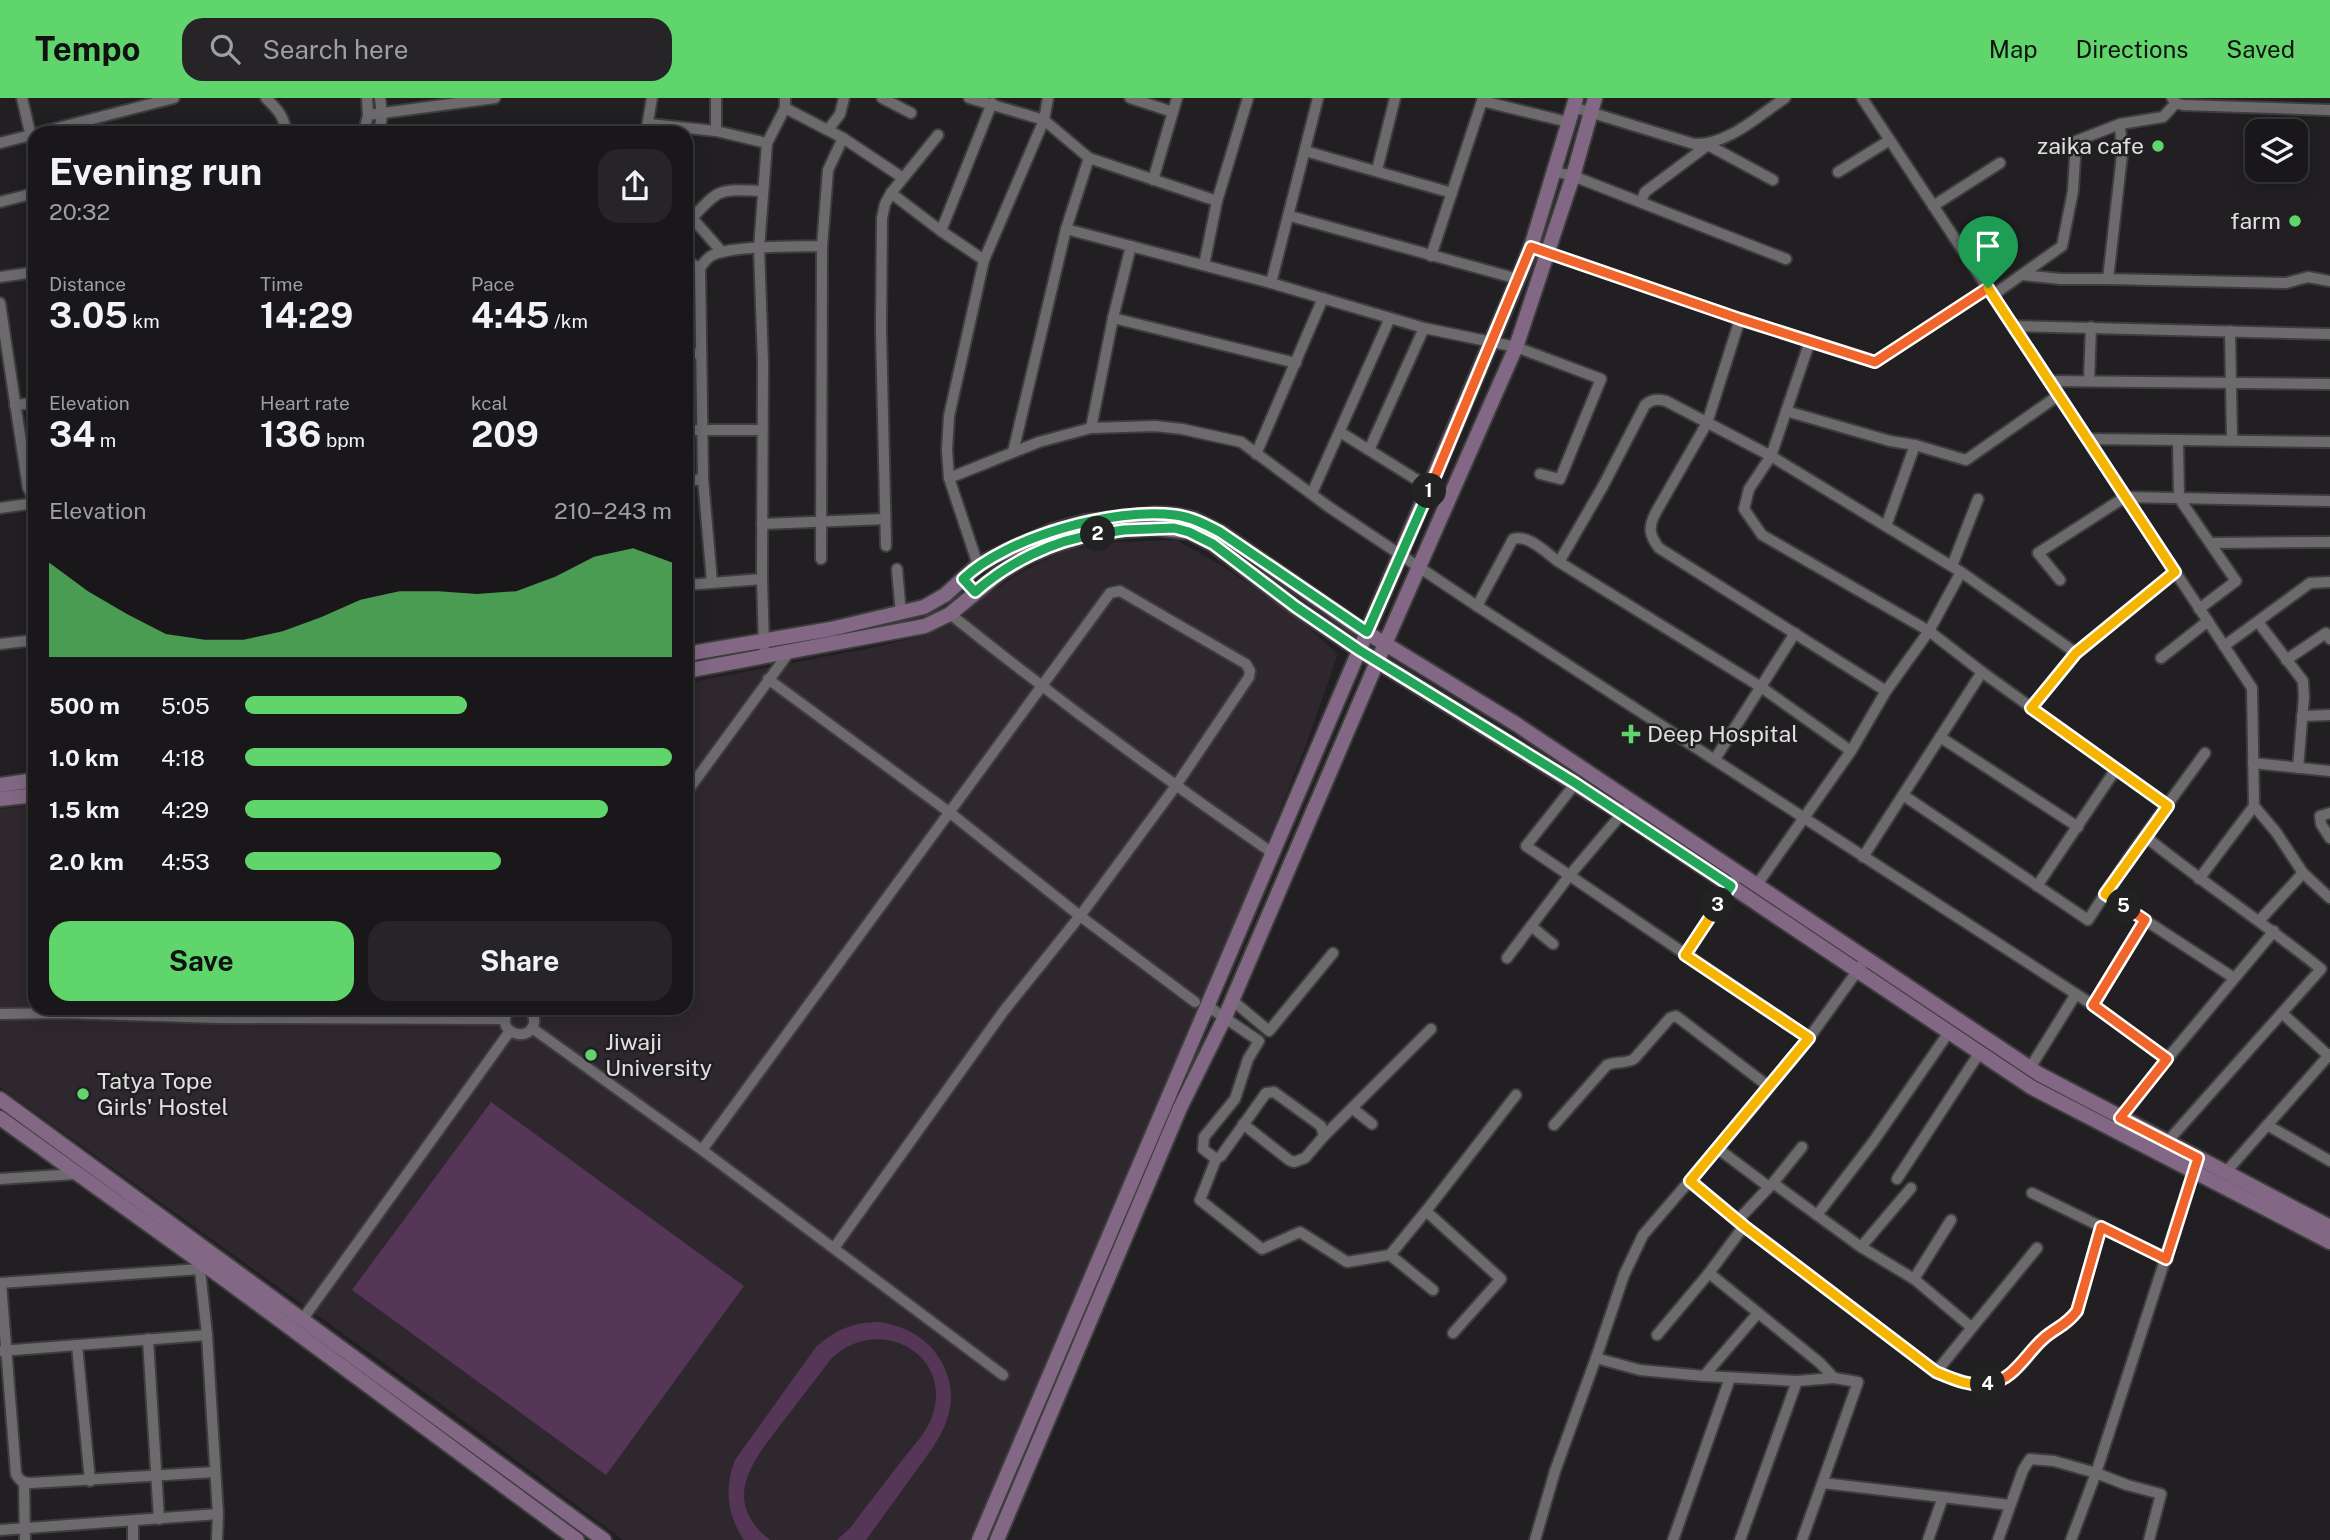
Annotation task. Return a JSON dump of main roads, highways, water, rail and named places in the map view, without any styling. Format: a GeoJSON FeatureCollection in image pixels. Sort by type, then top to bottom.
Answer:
{"type":"FeatureCollection","features":[{"type":"Feature","properties":{"kind":"main road"},"geometry":{"type":"LineString","coordinates":[[979,1540],[1202,1005],[1273,854],[1518,279],[1531,247],[1552,171],[1575,103]]}},
{"type":"Feature","properties":{"kind":"main road"},"geometry":{"type":"LineString","coordinates":[[997,1540],[1180,1108],[1225,1017],[1516,347],[1594,105]]}},
{"type":"Feature","properties":{"kind":"main road"},"geometry":{"type":"LineString","coordinates":[[693,670],[925,626],[950,614],[1001,572],[1026,557],[1057,544],[1175,515],[1194,519],[1220,532],[1385,644],[1492,710],[1627,808],[1862,965],[2030,1068],[2167,1142],[2195,1165],[2225,1173],[2330,1227]]}},
{"type":"Feature","properties":{"kind":"main road"},"geometry":{"type":"LineString","coordinates":[[693,653],[901,614],[935,602],[978,565],[1052,531],[1085,522],[1156,521],[1189,532],[1213,544],[1296,607],[1377,662],[1575,783],[1627,808]]}},
{"type":"Feature","properties":{"kind":"main road"},"geometry":{"type":"LineString","coordinates":[[963,579],[975,592]]}},
{"type":"Feature","properties":{"kind":"main road"},"geometry":{"type":"LineString","coordinates":[[1482,725],[1492,710]]}},
{"type":"Feature","properties":{"kind":"main road"},"geometry":{"type":"LineString","coordinates":[[0,785],[28,781]]}},
{"type":"Feature","properties":{"kind":"main road"},"geometry":{"type":"LineString","coordinates":[[0,799],[28,796]]}},
{"type":"Feature","properties":{"kind":"main road"},"geometry":{"type":"LineString","coordinates":[[1735,880],[1756,886],[1949,1032],[2031,1087],[2195,1165],[2330,1242]]}},
{"type":"Feature","properties":{"kind":"main road"},"geometry":{"type":"LineString","coordinates":[[0,1099],[604,1540]]}},
{"type":"Feature","properties":{"kind":"main road"},"geometry":{"type":"LineString","coordinates":[[0,1118],[577,1540]]}},
{"type":"Feature","properties":{"kind":"place","name":"zaika cafe"},"geometry":{"type":"Point","coordinates":[2158,146]}},
{"type":"Feature","properties":{"kind":"place","name":"farm"},"geometry":{"type":"Point","coordinates":[2295,221]}},
{"type":"Feature","properties":{"kind":"place","name":"Deep Hospital"},"geometry":{"type":"Point","coordinates":[1631,734]}},
{"type":"Feature","properties":{"kind":"place","name":"Jiwaji University"},"geometry":{"type":"Point","coordinates":[591,1055]}},
{"type":"Feature","properties":{"kind":"place","name":"Tatya Tope Girls' Hostel"},"geometry":{"type":"Point","coordinates":[83,1094]}}]}
